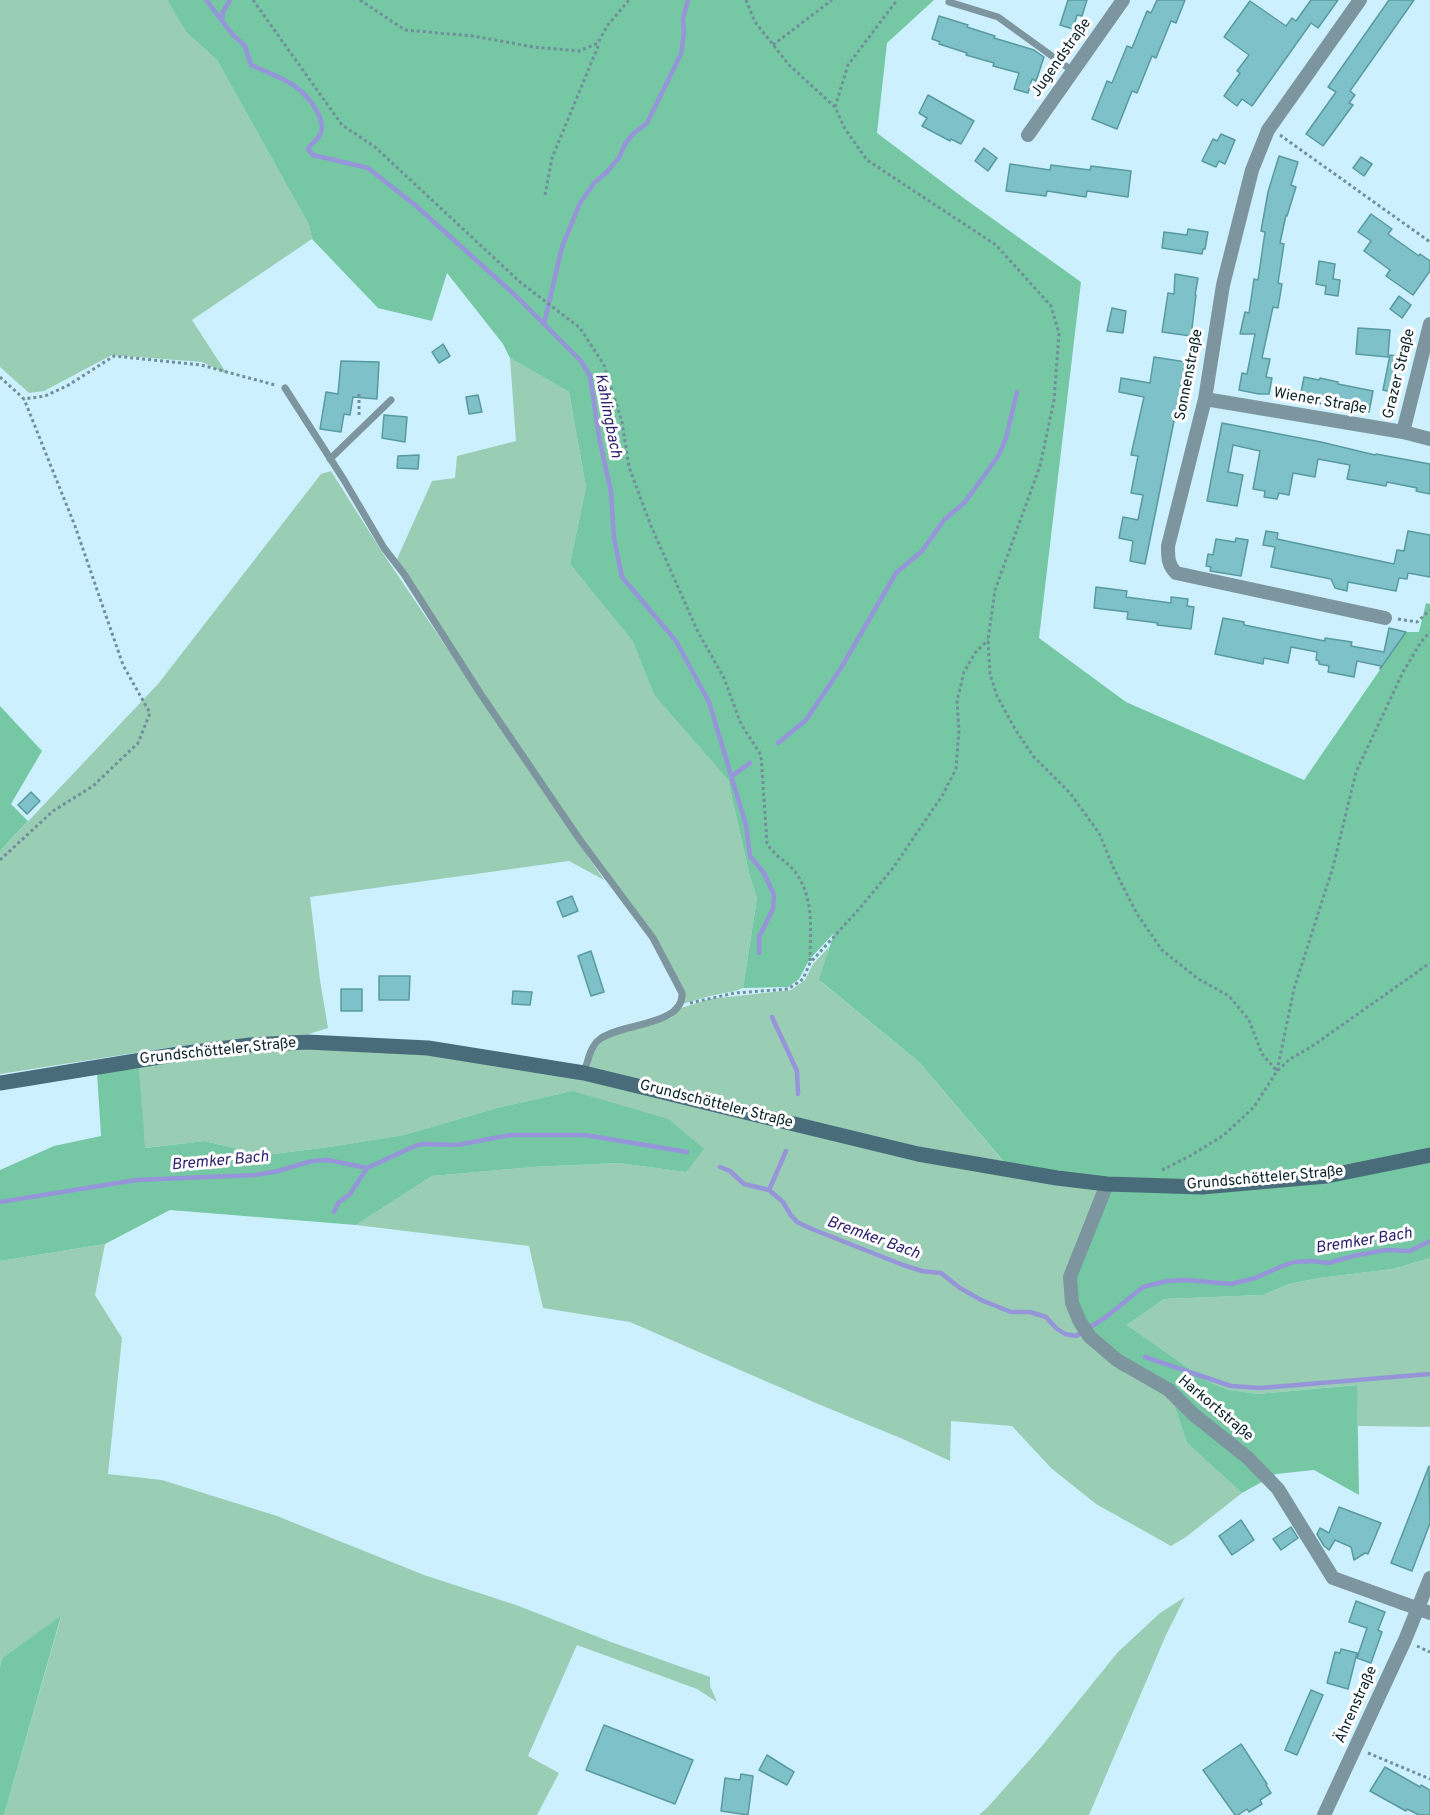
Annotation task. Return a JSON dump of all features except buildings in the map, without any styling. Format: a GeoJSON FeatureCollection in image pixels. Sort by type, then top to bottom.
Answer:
{"type":"FeatureCollection","features":[{"type":"Feature","properties":{"kind":"main road","name":"Grundschötteler Straße"},"geometry":{"type":"LineString","coordinates":[[0,1083],[178,1054],[250,1045],[307,1042],[428,1048],[584,1073],[918,1154],[1057,1178],[1107,1184],[1202,1187],[1316,1177],[1430,1155]]}},
{"type":"Feature","properties":{"kind":"street","name":"Sonnenstraße"},"geometry":{"type":"LineString","coordinates":[[1360,0],[1270,127],[1252,170],[1223,285],[1204,399],[1168,546],[1168,560],[1176,573],[1385,618]]}},
{"type":"Feature","properties":{"kind":"street","name":"Jugendstraße"},"geometry":{"type":"LineString","coordinates":[[1028,135],[1074,72],[1118,2]]}},
{"type":"Feature","properties":{"kind":"street","name":"Grazer Straße"},"geometry":{"type":"LineString","coordinates":[[1403,432],[1430,324]]}},
{"type":"Feature","properties":{"kind":"street","name":"Wiener Straße"},"geometry":{"type":"LineString","coordinates":[[1204,399],[1403,432],[1430,439]]}},
{"type":"Feature","properties":{"kind":"street","name":"Harkortstraße"},"geometry":{"type":"LineString","coordinates":[[1107,1184],[1070,1276],[1072,1303],[1080,1322],[1090,1337],[1117,1360],[1169,1390],[1200,1420],[1248,1458],[1278,1489],[1333,1578],[1424,1610]]}},
{"type":"Feature","properties":{"kind":"street","name":"Ährenstraße"},"geometry":{"type":"LineString","coordinates":[[1324,1815],[1424,1610],[1430,1578]]}},
{"type":"Feature","properties":{"kind":"lane"},"geometry":{"type":"LineString","coordinates":[[949,2],[998,17],[1074,72]]}},
{"type":"Feature","properties":{"kind":"lane"},"geometry":{"type":"LineString","coordinates":[[285,388],[384,548],[404,574],[480,693],[580,840],[653,938],[682,993],[680,1006],[668,1016],[601,1038],[590,1053],[584,1073]]}},
{"type":"Feature","properties":{"kind":"lane"},"geometry":{"type":"LineString","coordinates":[[330,459],[392,400]]}},
{"type":"Feature","properties":{"kind":"path"},"geometry":{"type":"LineString","coordinates":[[253,0],[342,125],[375,147],[520,282],[580,327],[604,365],[622,422],[629,467],[651,526],[697,630],[724,678],[741,724],[761,755],[767,843],[772,852],[795,871],[810,904],[810,963]]}},
{"type":"Feature","properties":{"kind":"path"},"geometry":{"type":"LineString","coordinates":[[360,0],[405,30],[473,36],[579,51],[597,43],[607,26],[629,0]]}},
{"type":"Feature","properties":{"kind":"path"},"geometry":{"type":"LineString","coordinates":[[746,0],[755,22],[789,65],[835,107],[845,129],[867,160],[996,245],[1051,306],[1059,333],[1054,400],[1040,466],[995,590],[988,640],[990,674],[997,696],[1010,721],[1034,756],[1070,793],[1099,833],[1137,914],[1162,950],[1197,978],[1229,996],[1249,1020],[1262,1054],[1277,1071]]}},
{"type":"Feature","properties":{"kind":"path"},"geometry":{"type":"LineString","coordinates":[[773,45],[832,0]]}},
{"type":"Feature","properties":{"kind":"path"},"geometry":{"type":"LineString","coordinates":[[835,107],[848,64],[897,0]]}},
{"type":"Feature","properties":{"kind":"path"},"geometry":{"type":"LineString","coordinates":[[545,195],[552,158],[600,42]]}},
{"type":"Feature","properties":{"kind":"path"},"geometry":{"type":"LineString","coordinates":[[1270,127],[1430,242]]}},
{"type":"Feature","properties":{"kind":"path"},"geometry":{"type":"LineString","coordinates":[[24,399],[45,396],[67,386],[114,356],[201,365],[285,388]]}},
{"type":"Feature","properties":{"kind":"path"},"geometry":{"type":"LineString","coordinates":[[0,377],[24,399],[75,526],[123,665],[150,712],[138,743],[93,786],[53,811],[0,861]]}},
{"type":"Feature","properties":{"kind":"path"},"geometry":{"type":"LineString","coordinates":[[358,432],[360,392]]}},
{"type":"Feature","properties":{"kind":"path"},"geometry":{"type":"LineString","coordinates":[[1385,618],[1417,622],[1430,610]]}},
{"type":"Feature","properties":{"kind":"path"},"geometry":{"type":"LineString","coordinates":[[1277,1071],[1294,989],[1333,867],[1356,772],[1403,672],[1421,642],[1430,632]]}},
{"type":"Feature","properties":{"kind":"path"},"geometry":{"type":"LineString","coordinates":[[680,1006],[710,997],[735,993],[788,989],[803,980],[810,963],[893,868],[942,796],[956,769],[959,730],[957,701],[964,672],[975,653],[988,640]]}},
{"type":"Feature","properties":{"kind":"path"},"geometry":{"type":"LineString","coordinates":[[1162,1170],[1224,1135],[1254,1107],[1277,1071],[1290,1059],[1311,1047],[1430,963]]}},
{"type":"Feature","properties":{"kind":"path"},"geometry":{"type":"LineString","coordinates":[[1356,1748],[1430,1779]]}},
{"type":"Feature","properties":{"kind":"green space"},"geometry":{"type":"Polygon","coordinates":[[[0,0],[167,0],[186,32],[217,60],[309,225],[312,239],[192,320],[227,374],[202,362],[112,355],[44,391],[29,393],[0,367],[0,0]]]}},
{"type":"Feature","properties":{"kind":"green space"},"geometry":{"type":"Polygon","coordinates":[[[167,0],[934,0],[887,43],[877,133],[1081,282],[1039,638],[1126,702],[1304,780],[1406,632],[1419,632],[1426,603],[1430,604],[1430,1258],[1393,1269],[1289,1284],[1263,1295],[1164,1299],[1127,1325],[1207,1381],[1229,1390],[1258,1394],[1357,1385],[1359,1495],[1314,1470],[1276,1474],[1242,1493],[1187,1443],[1169,1390],[1118,1370],[1090,1337],[1070,1277],[1107,1184],[1011,1170],[919,1062],[819,980],[834,933],[809,960],[799,979],[788,987],[743,988],[757,898],[728,780],[654,695],[633,642],[570,564],[586,487],[569,392],[510,358],[503,344],[447,273],[432,321],[378,308],[312,239],[309,225],[217,60],[186,32],[167,0]]]}},
{"type":"Feature","properties":{"kind":"green space"},"geometry":{"type":"Polygon","coordinates":[[[510,358],[569,392],[586,487],[570,564],[633,642],[654,695],[728,780],[757,898],[743,988],[735,991],[682,1004],[668,963],[481,693],[397,559],[432,481],[455,478],[457,456],[516,441],[510,358]]]}},
{"type":"Feature","properties":{"kind":"green space"},"geometry":{"type":"Polygon","coordinates":[[[331,471],[384,555],[604,880],[569,861],[310,897],[328,1028],[309,1034],[179,1046],[0,1074],[0,851],[158,684],[321,474],[331,471]]]}},
{"type":"Feature","properties":{"kind":"green space"},"geometry":{"type":"Polygon","coordinates":[[[0,706],[42,751],[11,804],[28,821],[0,851],[0,706]]]}},
{"type":"Feature","properties":{"kind":"green space"},"geometry":{"type":"Polygon","coordinates":[[[829,947],[821,982],[919,1062],[1003,1161],[920,1147],[590,1067],[592,1053],[603,1039],[671,1018],[681,1008],[710,999],[791,990],[805,980],[813,964],[829,947]]]}},
{"type":"Feature","properties":{"kind":"green space"},"geometry":{"type":"Polygon","coordinates":[[[250,1045],[428,1048],[584,1073],[775,1121],[1107,1184],[1070,1277],[1169,1390],[1187,1443],[1242,1493],[1171,1546],[1096,1504],[1051,1468],[1012,1426],[951,1421],[950,1461],[630,1322],[543,1308],[529,1246],[356,1225],[432,1176],[533,1167],[618,1163],[686,1172],[572,1091],[497,1108],[404,1135],[329,1147],[265,1155],[204,1141],[144,1148],[139,1068],[250,1045]]]}},
{"type":"Feature","properties":{"kind":"green space"},"geometry":{"type":"Polygon","coordinates":[[[139,1068],[145,1148],[204,1141],[265,1155],[329,1147],[404,1135],[497,1108],[572,1091],[668,1119],[704,1149],[686,1172],[618,1163],[533,1167],[432,1176],[356,1225],[170,1210],[105,1244],[0,1261],[0,1170],[54,1146],[101,1136],[97,1073],[139,1068]]]}},
{"type":"Feature","properties":{"kind":"green space"},"geometry":{"type":"Polygon","coordinates":[[[105,1244],[95,1295],[122,1338],[108,1474],[162,1480],[277,1516],[424,1575],[516,1605],[710,1677],[710,1686],[717,1702],[697,1689],[577,1645],[528,1756],[559,1773],[537,1815],[4,1815],[61,1617],[2,1658],[0,1668],[0,1261],[105,1244]]]}},
{"type":"Feature","properties":{"kind":"green space"},"geometry":{"type":"Polygon","coordinates":[[[1430,1258],[1430,1427],[1358,1426],[1356,1385],[1258,1394],[1229,1390],[1207,1381],[1127,1325],[1164,1299],[1263,1295],[1289,1284],[1393,1269],[1430,1258]]]}},
{"type":"Feature","properties":{"kind":"green space"},"geometry":{"type":"Polygon","coordinates":[[[1185,1597],[1166,1635],[1089,1815],[979,1815],[1041,1747],[1118,1652],[1160,1613],[1185,1597]]]}},
{"type":"Feature","properties":{"kind":"green space"},"geometry":{"type":"Polygon","coordinates":[[[61,1616],[4,1815],[0,1815],[0,1668],[2,1658],[61,1616]]]}},
{"type":"Feature","properties":{"kind":"waterway","name":"Kahlingbach"},"geometry":{"type":"LineString","coordinates":[[206,0],[233,35],[245,46],[251,65],[281,78],[297,88],[312,103],[322,126],[320,135],[308,149],[313,155],[368,168],[415,205],[516,296],[581,361],[590,376],[599,437],[611,492],[614,538],[622,577],[676,641],[709,702],[746,825],[750,856],[764,873],[774,895],[773,909],[759,937],[759,953]]}},
{"type":"Feature","properties":{"kind":"waterway"},"geometry":{"type":"LineString","coordinates":[[222,21],[223,12],[230,0]]}},
{"type":"Feature","properties":{"kind":"waterway"},"geometry":{"type":"LineString","coordinates":[[544,324],[562,247],[580,203],[595,182],[619,158],[625,144],[633,134],[647,123],[681,54],[684,34],[683,19],[688,0]]}},
{"type":"Feature","properties":{"kind":"waterway"},"geometry":{"type":"LineString","coordinates":[[778,743],[806,720],[841,668],[896,573],[922,551],[944,520],[965,502],[999,455],[1006,438],[1017,392]]}},
{"type":"Feature","properties":{"kind":"waterway"},"geometry":{"type":"LineString","coordinates":[[732,776],[750,763]]}},
{"type":"Feature","properties":{"kind":"waterway"},"geometry":{"type":"LineString","coordinates":[[772,1017],[797,1071],[798,1094]]}},
{"type":"Feature","properties":{"kind":"waterway","name":"Bremker Bach"},"geometry":{"type":"LineString","coordinates":[[0,1202],[136,1180],[255,1175],[312,1161],[328,1160],[367,1168],[422,1144],[457,1145],[510,1135],[585,1135],[687,1152]]}},
{"type":"Feature","properties":{"kind":"waterway"},"geometry":{"type":"LineString","coordinates":[[769,1190],[786,1151]]}},
{"type":"Feature","properties":{"kind":"waterway","name":"Bremker Bach"},"geometry":{"type":"LineString","coordinates":[[720,1167],[730,1171],[744,1184],[769,1190],[783,1202],[797,1222],[903,1265],[922,1271],[941,1273],[960,1288],[981,1300],[1011,1312],[1030,1312],[1046,1317],[1065,1334],[1076,1336],[1106,1317],[1143,1287],[1167,1281],[1187,1280],[1231,1284],[1255,1278],[1294,1262],[1329,1263],[1385,1250],[1410,1251],[1430,1241]]}},
{"type":"Feature","properties":{"kind":"waterway"},"geometry":{"type":"LineString","coordinates":[[334,1212],[338,1203],[350,1194],[367,1168]]}},
{"type":"Feature","properties":{"kind":"waterway"},"geometry":{"type":"LineString","coordinates":[[1145,1357],[1231,1386],[1260,1388],[1430,1374]]}}]}
